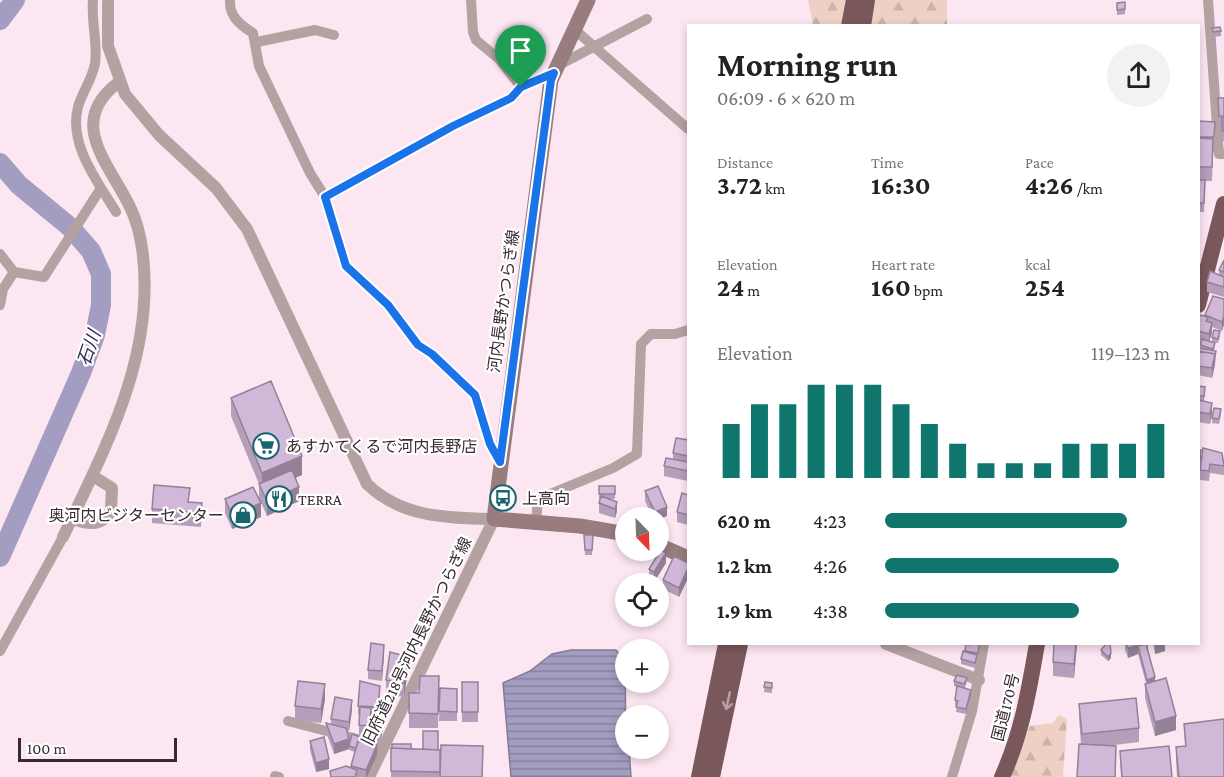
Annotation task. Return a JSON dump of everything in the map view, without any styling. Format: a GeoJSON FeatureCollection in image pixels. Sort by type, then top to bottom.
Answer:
{"type":"FeatureCollection","features":[{"type":"Feature","properties":{"kind":"highway"},"geometry":{"type":"LineString","coordinates":[[854,0],[860,24]]}},
{"type":"Feature","properties":{"kind":"highway"},"geometry":{"type":"LineString","coordinates":[[860,24],[867,0]]}},
{"type":"Feature","properties":{"kind":"highway"},"geometry":{"type":"LineString","coordinates":[[1200,296],[1224,204]]}},
{"type":"Feature","properties":{"kind":"highway"},"geometry":{"type":"LineString","coordinates":[[699,777],[726,645]]}},
{"type":"Feature","properties":{"kind":"highway"},"geometry":{"type":"LineString","coordinates":[[712,777],[740,645]]}},
{"type":"Feature","properties":{"kind":"highway","name":"国道170号"},"geometry":{"type":"LineString","coordinates":[[1002,777],[1019,738],[1037,645]]}},
{"type":"Feature","properties":{"kind":"main road","name":"河内長野かつらぎ線"},"geometry":{"type":"LineString","coordinates":[[494,519],[551,80],[588,0]]}},
{"type":"Feature","properties":{"kind":"main road"},"geometry":{"type":"LineString","coordinates":[[494,519],[580,526],[615,532]]}},
{"type":"Feature","properties":{"kind":"main road"},"geometry":{"type":"LineString","coordinates":[[669,550],[687,558]]}},
{"type":"Feature","properties":{"kind":"street"},"geometry":{"type":"LineString","coordinates":[[93,0],[95,64],[78,108],[75,125],[84,156],[116,212]]}},
{"type":"Feature","properties":{"kind":"street"},"geometry":{"type":"LineString","coordinates":[[108,0],[106,31],[119,82],[125,94],[147,123],[216,188],[247,229],[367,484],[387,502],[400,508],[442,517],[494,519]]}},
{"type":"Feature","properties":{"kind":"street"},"geometry":{"type":"LineString","coordinates":[[230,0],[233,16],[243,27],[253,33],[257,42],[259,66],[310,174],[325,197],[346,266],[388,305],[418,345],[432,354],[475,395],[490,444],[500,462]]}},
{"type":"Feature","properties":{"kind":"street"},"geometry":{"type":"LineString","coordinates":[[471,0],[472,33],[476,40],[499,59],[521,87]]}},
{"type":"Feature","properties":{"kind":"street"},"geometry":{"type":"LineString","coordinates":[[1208,0],[1219,154],[1224,154]]}},
{"type":"Feature","properties":{"kind":"street"},"geometry":{"type":"LineString","coordinates":[[325,197],[453,126],[511,98],[521,87],[647,19]]}},
{"type":"Feature","properties":{"kind":"street"},"geometry":{"type":"LineString","coordinates":[[574,29],[687,128]]}},
{"type":"Feature","properties":{"kind":"street"},"geometry":{"type":"LineString","coordinates":[[257,42],[315,30],[334,35]]}},
{"type":"Feature","properties":{"kind":"street"},"geometry":{"type":"LineString","coordinates":[[0,651],[63,537],[93,476],[130,383],[143,312],[144,270],[136,222],[97,149],[93,130],[99,101],[119,82]]}},
{"type":"Feature","properties":{"kind":"street"},"geometry":{"type":"LineString","coordinates":[[0,254],[14,272],[44,277],[101,188]]}},
{"type":"Feature","properties":{"kind":"street"},"geometry":{"type":"LineString","coordinates":[[0,306],[3,289],[14,272]]}},
{"type":"Feature","properties":{"kind":"street"},"geometry":{"type":"LineString","coordinates":[[536,522],[538,499],[613,468],[636,454],[641,344],[651,334],[675,334],[687,330]]}},
{"type":"Feature","properties":{"kind":"street"},"geometry":{"type":"LineString","coordinates":[[72,518],[92,524],[104,520],[111,512],[112,488],[93,476]]}},
{"type":"Feature","properties":{"kind":"street","name":"旧府道218号河内長野かつらぎ線"},"geometry":{"type":"LineString","coordinates":[[369,777],[494,519]]}},
{"type":"Feature","properties":{"kind":"street"},"geometry":{"type":"LineString","coordinates":[[889,645],[979,680]]}},
{"type":"Feature","properties":{"kind":"street"},"geometry":{"type":"LineString","coordinates":[[952,777],[979,680],[984,645]]}},
{"type":"Feature","properties":{"kind":"street"},"geometry":{"type":"LineString","coordinates":[[288,721],[384,746]]}},
{"type":"Feature","properties":{"kind":"green space"},"geometry":{"type":"Polygon","coordinates":[[[808,0],[947,0],[947,24],[813,24],[808,0]]]}},
{"type":"Feature","properties":{"kind":"green space"},"geometry":{"type":"Polygon","coordinates":[[[1059,715],[1067,719],[1063,777],[1007,777],[1030,726],[1053,723],[1059,715]]]}},
{"type":"Feature","properties":{"kind":"shaded area"},"geometry":{"type":"Polygon","coordinates":[[[571,650],[615,650],[615,693],[625,693],[626,705],[615,705],[615,759],[630,759],[631,777],[511,777],[503,683],[530,671],[552,654],[571,650]]]}},
{"type":"Feature","properties":{"kind":"building"},"geometry":{"type":"Polygon","coordinates":[[[1125,2],[1125,9],[1117,10],[1117,3],[1125,2]]]}},
{"type":"Feature","properties":{"kind":"building"},"geometry":{"type":"Polygon","coordinates":[[[1220,27],[1221,31],[1213,32],[1212,28],[1220,27]]]}},
{"type":"Feature","properties":{"kind":"building"},"geometry":{"type":"Polygon","coordinates":[[[1218,98],[1224,98],[1224,116],[1219,116],[1218,98]]]}},
{"type":"Feature","properties":{"kind":"building"},"geometry":{"type":"Polygon","coordinates":[[[1222,118],[1224,118],[1224,131],[1222,131],[1222,118]]]}},
{"type":"Feature","properties":{"kind":"building"},"geometry":{"type":"Polygon","coordinates":[[[1200,121],[1215,122],[1214,137],[1200,137],[1200,121]]]}},
{"type":"Feature","properties":{"kind":"building"},"geometry":{"type":"Polygon","coordinates":[[[1200,138],[1213,139],[1212,167],[1200,167],[1200,138]]]}},
{"type":"Feature","properties":{"kind":"building"},"geometry":{"type":"Polygon","coordinates":[[[1200,180],[1205,180],[1204,203],[1200,203],[1200,180]]]}},
{"type":"Feature","properties":{"kind":"building"},"geometry":{"type":"Polygon","coordinates":[[[1224,260],[1224,272],[1219,270],[1224,260]]]}},
{"type":"Feature","properties":{"kind":"building"},"geometry":{"type":"Polygon","coordinates":[[[1210,271],[1224,277],[1224,287],[1207,282],[1210,271]]]}},
{"type":"Feature","properties":{"kind":"building"},"geometry":{"type":"Polygon","coordinates":[[[1213,296],[1224,299],[1222,322],[1205,315],[1213,296]]]}},
{"type":"Feature","properties":{"kind":"building"},"geometry":{"type":"Polygon","coordinates":[[[1200,315],[1208,317],[1206,321],[1212,323],[1209,334],[1200,332],[1200,315]]]}},
{"type":"Feature","properties":{"kind":"building"},"geometry":{"type":"Polygon","coordinates":[[[1214,330],[1220,331],[1218,339],[1212,337],[1214,330]]]}},
{"type":"Feature","properties":{"kind":"building"},"geometry":{"type":"Polygon","coordinates":[[[1202,339],[1215,343],[1213,349],[1200,345],[1202,339]]]}},
{"type":"Feature","properties":{"kind":"building"},"geometry":{"type":"Polygon","coordinates":[[[1200,348],[1216,351],[1215,356],[1215,354],[1200,351],[1200,348]]]}},
{"type":"Feature","properties":{"kind":"building"},"geometry":{"type":"Polygon","coordinates":[[[1200,351],[1215,354],[1212,368],[1200,366],[1200,351]]]}},
{"type":"Feature","properties":{"kind":"building","name":"あすかてくるで河内長野店"},"geometry":{"type":"Polygon","coordinates":[[[271,381],[302,456],[262,473],[231,398],[271,381]]]}},
{"type":"Feature","properties":{"kind":"building"},"geometry":{"type":"Polygon","coordinates":[[[1200,386],[1205,387],[1204,396],[1200,396],[1200,386]]]}},
{"type":"Feature","properties":{"kind":"building"},"geometry":{"type":"Polygon","coordinates":[[[1200,400],[1212,403],[1210,414],[1200,412],[1200,400]]]}},
{"type":"Feature","properties":{"kind":"building"},"geometry":{"type":"Polygon","coordinates":[[[1214,408],[1221,409],[1219,419],[1212,418],[1214,408]]]}},
{"type":"Feature","properties":{"kind":"building"},"geometry":{"type":"Polygon","coordinates":[[[676,438],[687,440],[687,456],[673,453],[676,438]]]}},
{"type":"Feature","properties":{"kind":"building"},"geometry":{"type":"Polygon","coordinates":[[[1203,448],[1222,453],[1224,466],[1210,464],[1209,471],[1200,470],[1203,448]]]}},
{"type":"Feature","properties":{"kind":"building"},"geometry":{"type":"Polygon","coordinates":[[[666,458],[687,462],[687,471],[664,466],[666,458]]]}},
{"type":"Feature","properties":{"kind":"building"},"geometry":{"type":"Polygon","coordinates":[[[292,470],[299,487],[267,501],[259,484],[292,470]]]}},
{"type":"Feature","properties":{"kind":"building"},"geometry":{"type":"Polygon","coordinates":[[[154,485],[190,488],[188,502],[202,503],[201,513],[152,509],[154,485]]]}},
{"type":"Feature","properties":{"kind":"building"},"geometry":{"type":"Polygon","coordinates":[[[599,486],[615,486],[615,494],[599,494],[599,486]]]}},
{"type":"Feature","properties":{"kind":"building"},"geometry":{"type":"Polygon","coordinates":[[[658,486],[667,507],[653,507],[645,491],[658,486]]]}},
{"type":"Feature","properties":{"kind":"building"},"geometry":{"type":"Polygon","coordinates":[[[253,487],[261,503],[232,515],[225,499],[253,487]]]}},
{"type":"Feature","properties":{"kind":"building"},"geometry":{"type":"Polygon","coordinates":[[[682,493],[687,495],[687,515],[677,512],[682,493]]]}},
{"type":"Feature","properties":{"kind":"building"},"geometry":{"type":"Polygon","coordinates":[[[601,496],[617,502],[615,509],[599,503],[601,496]]]}},
{"type":"Feature","properties":{"kind":"building"},"geometry":{"type":"Polygon","coordinates":[[[584,535],[593,535],[592,550],[585,550],[584,535]]]}},
{"type":"Feature","properties":{"kind":"building"},"geometry":{"type":"Polygon","coordinates":[[[674,556],[687,562],[687,570],[679,588],[669,583],[669,573],[666,573],[674,556]]]}},
{"type":"Feature","properties":{"kind":"building"},"geometry":{"type":"Polygon","coordinates":[[[654,561],[661,561],[654,572],[649,569],[654,561]]]}},
{"type":"Feature","properties":{"kind":"building"},"geometry":{"type":"Polygon","coordinates":[[[371,643],[384,645],[382,671],[368,670],[371,643]]]}},
{"type":"Feature","properties":{"kind":"building"},"geometry":{"type":"Polygon","coordinates":[[[966,645],[979,645],[978,653],[965,651],[966,645]]]}},
{"type":"Feature","properties":{"kind":"building"},"geometry":{"type":"Polygon","coordinates":[[[1054,645],[1076,645],[1074,664],[1053,662],[1054,645]]]}},
{"type":"Feature","properties":{"kind":"building"},"geometry":{"type":"Polygon","coordinates":[[[1105,645],[1110,645],[1111,653],[1108,657],[1101,650],[1105,645]]]}},
{"type":"Feature","properties":{"kind":"building"},"geometry":{"type":"Polygon","coordinates":[[[1146,645],[1155,677],[1147,680],[1138,646],[1146,645]]]}},
{"type":"Feature","properties":{"kind":"building"},"geometry":{"type":"Polygon","coordinates":[[[963,651],[977,655],[975,663],[961,659],[963,651]]]}},
{"type":"Feature","properties":{"kind":"building"},"geometry":{"type":"Polygon","coordinates":[[[390,652],[408,657],[404,683],[386,680],[390,652]]]}},
{"type":"Feature","properties":{"kind":"building"},"geometry":{"type":"Polygon","coordinates":[[[957,675],[967,678],[964,684],[954,681],[957,675]]]}},
{"type":"Feature","properties":{"kind":"building"},"geometry":{"type":"Polygon","coordinates":[[[420,676],[439,676],[438,714],[409,713],[409,693],[419,693],[420,676]]]}},
{"type":"Feature","properties":{"kind":"building"},"geometry":{"type":"Polygon","coordinates":[[[1166,678],[1176,716],[1155,722],[1145,684],[1166,678]]]}},
{"type":"Feature","properties":{"kind":"building"},"geometry":{"type":"Polygon","coordinates":[[[298,681],[325,684],[321,709],[295,706],[298,681]]]}},
{"type":"Feature","properties":{"kind":"building"},"geometry":{"type":"Polygon","coordinates":[[[360,681],[380,686],[378,707],[358,706],[360,681]]]}},
{"type":"Feature","properties":{"kind":"building"},"geometry":{"type":"Polygon","coordinates":[[[462,682],[478,682],[478,712],[462,712],[462,682]]]}},
{"type":"Feature","properties":{"kind":"building"},"geometry":{"type":"Polygon","coordinates":[[[765,682],[772,683],[772,688],[764,687],[765,682]]]}},
{"type":"Feature","properties":{"kind":"building"},"geometry":{"type":"Polygon","coordinates":[[[957,686],[971,690],[966,709],[956,707],[957,686]]]}},
{"type":"Feature","properties":{"kind":"building"},"geometry":{"type":"Polygon","coordinates":[[[440,688],[457,689],[457,712],[439,711],[440,688]]]}},
{"type":"Feature","properties":{"kind":"building"},"geometry":{"type":"Polygon","coordinates":[[[335,697],[352,700],[349,722],[331,719],[335,697]]]}},
{"type":"Feature","properties":{"kind":"building"},"geometry":{"type":"Polygon","coordinates":[[[1136,698],[1139,728],[1082,734],[1079,704],[1136,698]]]}},
{"type":"Feature","properties":{"kind":"building"},"geometry":{"type":"Polygon","coordinates":[[[360,707],[371,708],[370,726],[359,725],[360,707]]]}},
{"type":"Feature","properties":{"kind":"building"},"geometry":{"type":"Polygon","coordinates":[[[1224,719],[1224,777],[1179,777],[1176,747],[1186,746],[1184,724],[1224,719]]]}},
{"type":"Feature","properties":{"kind":"building"},"geometry":{"type":"Polygon","coordinates":[[[326,723],[346,728],[349,739],[334,744],[326,723]]]}},
{"type":"Feature","properties":{"kind":"building"},"geometry":{"type":"Polygon","coordinates":[[[372,727],[382,729],[381,736],[371,735],[372,727]]]}},
{"type":"Feature","properties":{"kind":"building"},"geometry":{"type":"Polygon","coordinates":[[[423,731],[438,731],[438,750],[423,749],[423,731]]]}},
{"type":"Feature","properties":{"kind":"building"},"geometry":{"type":"Polygon","coordinates":[[[352,734],[360,737],[356,748],[349,746],[352,734]]]}},
{"type":"Feature","properties":{"kind":"building"},"geometry":{"type":"Polygon","coordinates":[[[324,737],[329,759],[316,763],[310,741],[324,737]]]}},
{"type":"Feature","properties":{"kind":"building"},"geometry":{"type":"Polygon","coordinates":[[[358,741],[377,745],[366,770],[351,766],[358,741]]]}},
{"type":"Feature","properties":{"kind":"building"},"geometry":{"type":"Polygon","coordinates":[[[392,744],[411,744],[411,749],[392,748],[392,744]]]}},
{"type":"Feature","properties":{"kind":"building"},"geometry":{"type":"Polygon","coordinates":[[[1079,744],[1116,746],[1115,777],[1077,777],[1079,744]]]}},
{"type":"Feature","properties":{"kind":"building"},"geometry":{"type":"Polygon","coordinates":[[[441,745],[483,746],[482,777],[440,777],[441,745]]]}},
{"type":"Feature","properties":{"kind":"building"},"geometry":{"type":"Polygon","coordinates":[[[1169,746],[1172,777],[1122,777],[1120,751],[1169,746]]]}},
{"type":"Feature","properties":{"kind":"building"},"geometry":{"type":"Polygon","coordinates":[[[391,748],[440,750],[440,772],[391,771],[391,748]]]}},
{"type":"Feature","properties":{"kind":"building"},"geometry":{"type":"Polygon","coordinates":[[[346,766],[357,770],[355,777],[331,777],[330,771],[346,766]]]}},
{"type":"Feature","properties":{"kind":"waterway","name":"石川"},"geometry":{"type":"LineString","coordinates":[[0,20],[15,0]]}},
{"type":"Feature","properties":{"kind":"waterway","name":"石川"},"geometry":{"type":"LineString","coordinates":[[0,163],[19,185],[70,227],[91,251],[101,274],[101,305],[95,335],[81,373],[0,557]]}},
{"type":"Feature","properties":{"kind":"place","name":"あすかてくるで河内長野店"},"geometry":{"type":"Point","coordinates":[266,446]}},
{"type":"Feature","properties":{"kind":"place","name":"上高向"},"geometry":{"type":"Point","coordinates":[503,498]}},
{"type":"Feature","properties":{"kind":"place","name":"TERRA"},"geometry":{"type":"Point","coordinates":[279,499]}},
{"type":"Feature","properties":{"kind":"place","name":"奥河内ビジターセンター"},"geometry":{"type":"Point","coordinates":[243,515]}},
{"type":"Feature","properties":{"kind":"route"},"geometry":{"type":"LineString","coordinates":[[554,73],[551,80],[500,462],[490,444],[475,395],[432,354],[418,345],[388,305],[346,266],[325,197],[423,145],[453,126],[511,98],[521,87],[554,73]]}}]}
